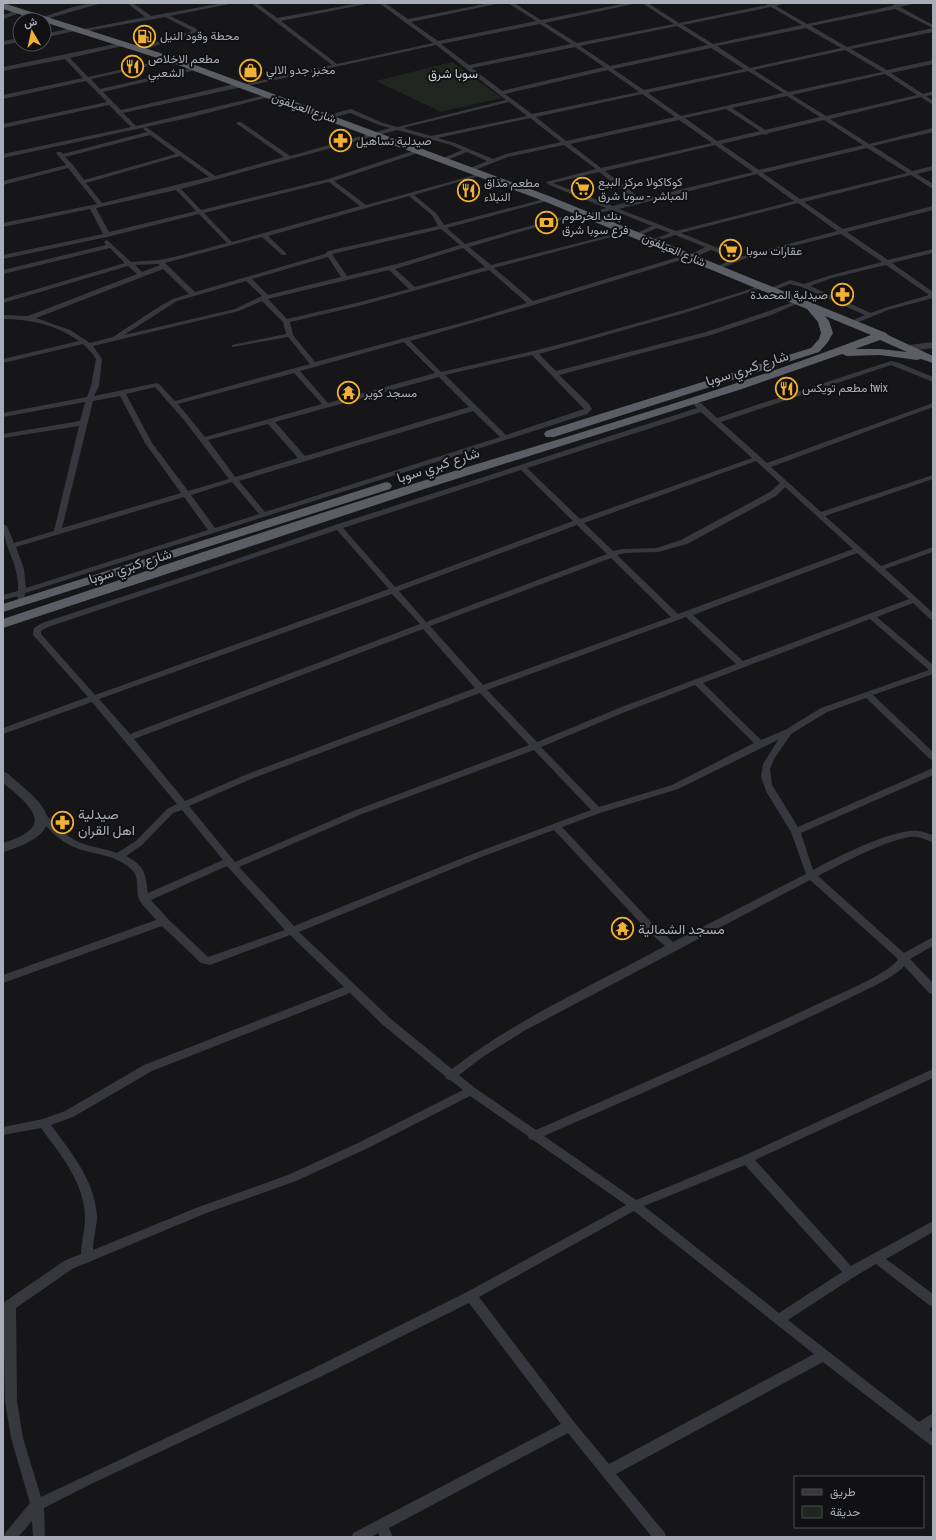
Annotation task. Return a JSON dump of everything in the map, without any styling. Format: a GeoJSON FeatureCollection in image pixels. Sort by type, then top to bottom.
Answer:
{"type":"FeatureCollection","features":[{"type":"Feature","properties":{"kind":"highway","name":"شارع العيلفون"},"geometry":{"type":"LineString","coordinates":[[3,6],[23,12]]}},
{"type":"Feature","properties":{"kind":"highway","name":"شارع العيلفون"},"geometry":{"type":"LineString","coordinates":[[52,21],[174,60],[197,70],[327,116],[480,174],[551,197],[582,212],[876,333],[933,360]]}},
{"type":"Feature","properties":{"kind":"highway"},"geometry":{"type":"LineString","coordinates":[[810,306],[823,321],[827,333],[824,340],[815,350]]}},
{"type":"Feature","properties":{"kind":"highway","name":"شارع كبري سوبا"},"geometry":{"type":"LineString","coordinates":[[3,608],[21,597],[815,350],[876,333]]}},
{"type":"Feature","properties":{"kind":"highway","name":"شارع كبري سوبا"},"geometry":{"type":"LineString","coordinates":[[3,624],[414,488],[621,422],[697,405],[832,354],[876,333]]}},
{"type":"Feature","properties":{"kind":"highway"},"geometry":{"type":"LineString","coordinates":[[832,354],[880,352],[933,360]]}},
{"type":"Feature","properties":{"kind":"highway"},"geometry":{"type":"LineString","coordinates":[[610,414],[621,422]]}},
{"type":"Feature","properties":{"kind":"street"},"geometry":{"type":"LineString","coordinates":[[52,15],[75,8],[100,3]]}},
{"type":"Feature","properties":{"kind":"street"},"geometry":{"type":"LineString","coordinates":[[130,3],[150,18]]}},
{"type":"Feature","properties":{"kind":"street"},"geometry":{"type":"LineString","coordinates":[[52,34],[167,16],[231,3]]}},
{"type":"Feature","properties":{"kind":"street"},"geometry":{"type":"LineString","coordinates":[[254,3],[336,65]]}},
{"type":"Feature","properties":{"kind":"street"},"geometry":{"type":"LineString","coordinates":[[276,20],[368,3]]}},
{"type":"Feature","properties":{"kind":"street"},"geometry":{"type":"LineString","coordinates":[[382,3],[437,43],[640,201]]}},
{"type":"Feature","properties":{"kind":"street"},"geometry":{"type":"LineString","coordinates":[[407,21],[498,3]]}},
{"type":"Feature","properties":{"kind":"street"},"geometry":{"type":"LineString","coordinates":[[511,3],[576,45],[644,92],[933,295]]}},
{"type":"Feature","properties":{"kind":"street"},"geometry":{"type":"LineString","coordinates":[[119,112],[437,43],[635,3]]}},
{"type":"Feature","properties":{"kind":"street"},"geometry":{"type":"LineString","coordinates":[[645,3],[933,187]]}},
{"type":"Feature","properties":{"kind":"street"},"geometry":{"type":"LineString","coordinates":[[467,67],[680,24],[769,4],[783,3]]}},
{"type":"Feature","properties":{"kind":"street"},"geometry":{"type":"LineString","coordinates":[[890,3],[933,28]]}},
{"type":"Feature","properties":{"kind":"street"},"geometry":{"type":"LineString","coordinates":[[502,93],[608,68],[914,3]]}},
{"type":"Feature","properties":{"kind":"street"},"geometry":{"type":"LineString","coordinates":[[769,4],[886,72],[933,103]]}},
{"type":"Feature","properties":{"kind":"street"},"geometry":{"type":"LineString","coordinates":[[3,16],[20,11]]}},
{"type":"Feature","properties":{"kind":"street"},"geometry":{"type":"LineString","coordinates":[[140,49],[194,32],[196,30],[167,16]]}},
{"type":"Feature","properties":{"kind":"street"},"geometry":{"type":"LineString","coordinates":[[430,138],[748,68],[845,49],[933,28]]}},
{"type":"Feature","properties":{"kind":"street"},"geometry":{"type":"LineString","coordinates":[[3,69],[124,44]]}},
{"type":"Feature","properties":{"kind":"street"},"geometry":{"type":"LineString","coordinates":[[66,57],[135,128]]}},
{"type":"Feature","properties":{"kind":"street"},"geometry":{"type":"LineString","coordinates":[[3,97],[174,60]]}},
{"type":"Feature","properties":{"kind":"street"},"geometry":{"type":"LineString","coordinates":[[470,170],[492,161],[566,143],[933,62]]}},
{"type":"Feature","properties":{"kind":"street"},"geometry":{"type":"LineString","coordinates":[[99,91],[197,70]]}},
{"type":"Feature","properties":{"kind":"street"},"geometry":{"type":"LineString","coordinates":[[740,259],[565,190],[549,182],[766,133],[933,93]]}},
{"type":"Feature","properties":{"kind":"street"},"geometry":{"type":"LineString","coordinates":[[3,156],[135,128],[270,96]]}},
{"type":"Feature","properties":{"kind":"street"},"geometry":{"type":"LineString","coordinates":[[3,225],[177,188],[376,135],[397,128],[510,100]]}},
{"type":"Feature","properties":{"kind":"street"},"geometry":{"type":"LineString","coordinates":[[3,126],[110,103]]}},
{"type":"Feature","properties":{"kind":"street"},"geometry":{"type":"LineString","coordinates":[[727,107],[766,133]]}},
{"type":"Feature","properties":{"kind":"street"},"geometry":{"type":"LineString","coordinates":[[327,116],[350,111],[397,128],[468,150],[492,161]]}},
{"type":"Feature","properties":{"kind":"street"},"geometry":{"type":"LineString","coordinates":[[239,124],[289,158]]}},
{"type":"Feature","properties":{"kind":"street"},"geometry":{"type":"LineString","coordinates":[[142,126],[214,178]]}},
{"type":"Feature","properties":{"kind":"street"},"geometry":{"type":"LineString","coordinates":[[3,361],[111,340],[237,310],[265,297],[390,268],[582,212],[612,208],[933,130]]}},
{"type":"Feature","properties":{"kind":"street"},"geometry":{"type":"LineString","coordinates":[[62,156],[151,133]]}},
{"type":"Feature","properties":{"kind":"street"},"geometry":{"type":"LineString","coordinates":[[54,145],[101,205]]}},
{"type":"Feature","properties":{"kind":"street"},"geometry":{"type":"LineString","coordinates":[[443,160],[468,150]]}},
{"type":"Feature","properties":{"kind":"street"},"geometry":{"type":"LineString","coordinates":[[3,257],[105,235],[330,180],[419,151]]}},
{"type":"Feature","properties":{"kind":"street"},"geometry":{"type":"LineString","coordinates":[[83,182],[181,154]]}},
{"type":"Feature","properties":{"kind":"street"},"geometry":{"type":"LineString","coordinates":[[3,183],[71,166]]}},
{"type":"Feature","properties":{"kind":"street"},"geometry":{"type":"LineString","coordinates":[[653,241],[674,233],[933,168]]}},
{"type":"Feature","properties":{"kind":"street"},"geometry":{"type":"LineString","coordinates":[[29,318],[140,275],[161,264],[480,174]]}},
{"type":"Feature","properties":{"kind":"street"},"geometry":{"type":"LineString","coordinates":[[330,180],[365,207]]}},
{"type":"Feature","properties":{"kind":"street"},"geometry":{"type":"LineString","coordinates":[[177,188],[231,244]]}},
{"type":"Feature","properties":{"kind":"street"},"geometry":{"type":"LineString","coordinates":[[111,340],[166,305],[193,294],[329,255],[328,253],[330,252],[442,227],[551,197],[565,190]]}},
{"type":"Feature","properties":{"kind":"street"},"geometry":{"type":"LineString","coordinates":[[410,194],[434,214],[442,227],[532,304]]}},
{"type":"Feature","properties":{"kind":"street"},"geometry":{"type":"LineString","coordinates":[[589,205],[596,202]]}},
{"type":"Feature","properties":{"kind":"street"},"geometry":{"type":"LineString","coordinates":[[92,207],[110,246],[140,275]]}},
{"type":"Feature","properties":{"kind":"street"},"geometry":{"type":"LineString","coordinates":[[717,268],[740,259],[933,208]]}},
{"type":"Feature","properties":{"kind":"street"},"geometry":{"type":"LineString","coordinates":[[637,235],[656,226]]}},
{"type":"Feature","properties":{"kind":"street"},"geometry":{"type":"LineString","coordinates":[[286,321],[413,289],[628,230]]}},
{"type":"Feature","properties":{"kind":"street"},"geometry":{"type":"LineString","coordinates":[[263,235],[284,254]]}},
{"type":"Feature","properties":{"kind":"street"},"geometry":{"type":"LineString","coordinates":[[3,272],[110,246]]}},
{"type":"Feature","properties":{"kind":"street"},"geometry":{"type":"LineString","coordinates":[[175,404],[532,304],[689,256],[711,247]]}},
{"type":"Feature","properties":{"kind":"street"},"geometry":{"type":"LineString","coordinates":[[804,286],[887,262],[933,251]]}},
{"type":"Feature","properties":{"kind":"street"},"geometry":{"type":"LineString","coordinates":[[329,255],[346,278]]}},
{"type":"Feature","properties":{"kind":"street"},"geometry":{"type":"LineString","coordinates":[[3,301],[128,264],[161,264],[193,294]]}},
{"type":"Feature","properties":{"kind":"street"},"geometry":{"type":"LineString","coordinates":[[390,268],[413,289]]}},
{"type":"Feature","properties":{"kind":"street"},"geometry":{"type":"LineString","coordinates":[[248,278],[286,321],[290,335],[314,365]]}},
{"type":"Feature","properties":{"kind":"street"},"geometry":{"type":"LineString","coordinates":[[204,439],[271,422],[441,374],[534,353],[790,282],[804,286],[870,315]]}},
{"type":"Feature","properties":{"kind":"street"},"geometry":{"type":"LineString","coordinates":[[851,323],[870,315],[933,295]]}},
{"type":"Feature","properties":{"kind":"street"},"geometry":{"type":"LineString","coordinates":[[554,374],[633,355],[715,331],[751,320],[798,302]]}},
{"type":"Feature","properties":{"kind":"street"},"geometry":{"type":"LineString","coordinates":[[3,317],[29,318],[54,325],[87,344],[99,358],[95,386],[83,423],[57,533]]}},
{"type":"Feature","properties":{"kind":"street"},"geometry":{"type":"LineString","coordinates":[[234,346],[290,335]]}},
{"type":"Feature","properties":{"kind":"street"},"geometry":{"type":"LineString","coordinates":[[405,340],[504,438]]}},
{"type":"Feature","properties":{"kind":"street"},"geometry":{"type":"LineString","coordinates":[[910,348],[933,345]]}},
{"type":"Feature","properties":{"kind":"street"},"geometry":{"type":"LineString","coordinates":[[3,598],[21,597],[213,531],[588,410],[586,406],[534,353]]}},
{"type":"Feature","properties":{"kind":"street"},"geometry":{"type":"LineString","coordinates":[[716,421],[891,364],[897,364],[933,380]]}},
{"type":"Feature","properties":{"kind":"street"},"geometry":{"type":"LineString","coordinates":[[295,370],[327,406]]}},
{"type":"Feature","properties":{"kind":"street"},"geometry":{"type":"LineString","coordinates":[[3,415],[157,385],[204,439],[234,480],[264,515]]}},
{"type":"Feature","properties":{"kind":"street"},"geometry":{"type":"LineString","coordinates":[[122,393],[149,443],[188,494],[213,531]]}},
{"type":"Feature","properties":{"kind":"street"},"geometry":{"type":"LineString","coordinates":[[933,617],[758,458],[697,405],[522,467],[338,526],[37,630],[38,636],[128,738],[182,806],[231,864],[292,931],[350,989],[450,1076],[533,1136],[635,1205],[933,1440]]}},
{"type":"Feature","properties":{"kind":"street"},"geometry":{"type":"LineString","coordinates":[[766,466],[933,405]]}},
{"type":"Feature","properties":{"kind":"street"},"geometry":{"type":"LineString","coordinates":[[11,546],[474,408]]}},
{"type":"Feature","properties":{"kind":"street"},"geometry":{"type":"LineString","coordinates":[[271,422],[303,459]]}},
{"type":"Feature","properties":{"kind":"street"},"geometry":{"type":"LineString","coordinates":[[3,436],[83,423]]}},
{"type":"Feature","properties":{"kind":"street"},"geometry":{"type":"LineString","coordinates":[[3,731],[758,458]]}},
{"type":"Feature","properties":{"kind":"street"},"geometry":{"type":"LineString","coordinates":[[522,467],[677,618]]}},
{"type":"Feature","properties":{"kind":"street"},"geometry":{"type":"LineString","coordinates":[[820,515],[933,477]]}},
{"type":"Feature","properties":{"kind":"street"},"geometry":{"type":"LineString","coordinates":[[128,738],[425,624],[613,554],[658,550],[684,542],[773,494],[785,483]]}},
{"type":"Feature","properties":{"kind":"street"},"geometry":{"type":"LineString","coordinates":[[3,526],[22,570],[21,597]]}},
{"type":"Feature","properties":{"kind":"street"},"geometry":{"type":"LineString","coordinates":[[338,526],[481,689],[597,811]]}},
{"type":"Feature","properties":{"kind":"street"},"geometry":{"type":"LineString","coordinates":[[879,568],[933,549]]}},
{"type":"Feature","properties":{"kind":"street"},"geometry":{"type":"LineString","coordinates":[[119,856],[139,843],[170,811],[248,777],[481,689],[569,658],[858,550]]}},
{"type":"Feature","properties":{"kind":"street"},"geometry":{"type":"LineString","coordinates":[[144,899],[352,815],[535,746],[622,710],[914,600]]}},
{"type":"Feature","properties":{"kind":"street"},"geometry":{"type":"LineString","coordinates":[[687,614],[742,665]]}},
{"type":"Feature","properties":{"kind":"street"},"geometry":{"type":"LineString","coordinates":[[3,776],[65,837],[77,845],[119,856],[134,867],[141,874],[144,882],[142,893],[144,899],[164,921],[205,960],[210,961],[292,931],[478,855],[555,826],[597,811],[675,787],[760,744],[788,732],[824,710],[933,670],[872,616]]}},
{"type":"Feature","properties":{"kind":"street"},"geometry":{"type":"LineString","coordinates":[[697,682],[760,744]]}},
{"type":"Feature","properties":{"kind":"street"},"geometry":{"type":"LineString","coordinates":[[867,694],[933,757]]}},
{"type":"Feature","properties":{"kind":"street"},"geometry":{"type":"LineString","coordinates":[[788,732],[766,768],[766,779],[777,801],[796,832],[803,859],[811,875],[903,958],[933,990]]}},
{"type":"Feature","properties":{"kind":"street"},"geometry":{"type":"LineString","coordinates":[[796,832],[933,771]]}},
{"type":"Feature","properties":{"kind":"street"},"geometry":{"type":"LineString","coordinates":[[3,848],[24,840],[34,834],[41,826],[42,816]]}},
{"type":"Feature","properties":{"kind":"street"},"geometry":{"type":"LineString","coordinates":[[555,826],[650,927],[672,947]]}},
{"type":"Feature","properties":{"kind":"street"},"geometry":{"type":"LineString","coordinates":[[450,1076],[480,1053],[520,1028],[672,947],[861,850],[907,835],[917,834],[933,839]]}},
{"type":"Feature","properties":{"kind":"street"},"geometry":{"type":"LineString","coordinates":[[3,979],[164,921]]}},
{"type":"Feature","properties":{"kind":"street"},"geometry":{"type":"LineString","coordinates":[[533,1136],[744,1044],[892,972],[900,965],[903,958],[933,941]]}},
{"type":"Feature","properties":{"kind":"street"},"geometry":{"type":"LineString","coordinates":[[3,1131],[44,1123],[81,1108],[148,1068],[350,989]]}},
{"type":"Feature","properties":{"kind":"street"},"geometry":{"type":"LineString","coordinates":[[10,1537],[37,1505],[85,1480],[307,1377],[471,1296],[635,1205],[747,1159],[933,1073]]}},
{"type":"Feature","properties":{"kind":"street"},"geometry":{"type":"LineString","coordinates":[[39,1537],[37,1505],[27,1476],[17,1438],[11,1401],[6,1308],[52,1274],[87,1256],[200,1211],[292,1178],[362,1146],[471,1092]]}},
{"type":"Feature","properties":{"kind":"street"},"geometry":{"type":"LineString","coordinates":[[44,1123],[84,1185],[90,1202],[91,1226],[86,1246],[87,1256]]}},
{"type":"Feature","properties":{"kind":"street"},"geometry":{"type":"LineString","coordinates":[[747,1159],[850,1273]]}},
{"type":"Feature","properties":{"kind":"street"},"geometry":{"type":"LineString","coordinates":[[779,1320],[850,1273],[933,1226]]}},
{"type":"Feature","properties":{"kind":"street"},"geometry":{"type":"LineString","coordinates":[[876,1258],[933,1301]]}},
{"type":"Feature","properties":{"kind":"street"},"geometry":{"type":"LineString","coordinates":[[471,1296],[570,1426],[660,1537]]}},
{"type":"Feature","properties":{"kind":"street"},"geometry":{"type":"LineString","coordinates":[[607,1472],[824,1355]]}},
{"type":"Feature","properties":{"kind":"street"},"geometry":{"type":"LineString","coordinates":[[919,1429],[933,1419]]}},
{"type":"Feature","properties":{"kind":"street"},"geometry":{"type":"LineString","coordinates":[[358,1537],[570,1426]]}},
{"type":"Feature","properties":{"kind":"street"},"geometry":{"type":"LineString","coordinates":[[381,1525],[387,1537]]}},
{"type":"Feature","properties":{"kind":"green space"},"geometry":{"type":"Polygon","coordinates":[[[452,62],[502,98],[441,112],[376,81],[452,62]]]}},
{"type":"Feature","properties":{"kind":"place","name":"محطة وقود النيل"},"geometry":{"type":"Point","coordinates":[144,36]}},
{"type":"Feature","properties":{"kind":"place","name":"مطعم الاخلاص الشعبي"},"geometry":{"type":"Point","coordinates":[132,66]}},
{"type":"Feature","properties":{"kind":"place","name":"مخبز جدو الالي"},"geometry":{"type":"Point","coordinates":[250,70]}},
{"type":"Feature","properties":{"kind":"place","name":"صيدلية تساهيل"},"geometry":{"type":"Point","coordinates":[341,141]}},
{"type":"Feature","properties":{"kind":"place","name":"كوكاكولا مركز البيع المباشر - سوبا شرق"},"geometry":{"type":"Point","coordinates":[582,189]}},
{"type":"Feature","properties":{"kind":"place","name":"مطعم مذاق النبلاء"},"geometry":{"type":"Point","coordinates":[468,190]}},
{"type":"Feature","properties":{"kind":"place","name":"بنك الخرطوم فرع سوبا شرق"},"geometry":{"type":"Point","coordinates":[547,223]}},
{"type":"Feature","properties":{"kind":"place","name":"عقارات سوبا"},"geometry":{"type":"Point","coordinates":[730,251]}},
{"type":"Feature","properties":{"kind":"place","name":"صيدلية المحمدة"},"geometry":{"type":"Point","coordinates":[843,295]}},
{"type":"Feature","properties":{"kind":"place","name":"مطعم تويكس twix"},"geometry":{"type":"Point","coordinates":[786,388]}},
{"type":"Feature","properties":{"kind":"place","name":"مسجد كوير"},"geometry":{"type":"Point","coordinates":[348,393]}},
{"type":"Feature","properties":{"kind":"place","name":"صيدلية اهل القران"},"geometry":{"type":"Point","coordinates":[63,822]}},
{"type":"Feature","properties":{"kind":"place","name":"مسجد الشمالية"},"geometry":{"type":"Point","coordinates":[623,929]}},
{"type":"Feature","properties":{"kind":"district","name":"سوبا شرق"},"geometry":{"type":"Point","coordinates":[453,73]}}]}
